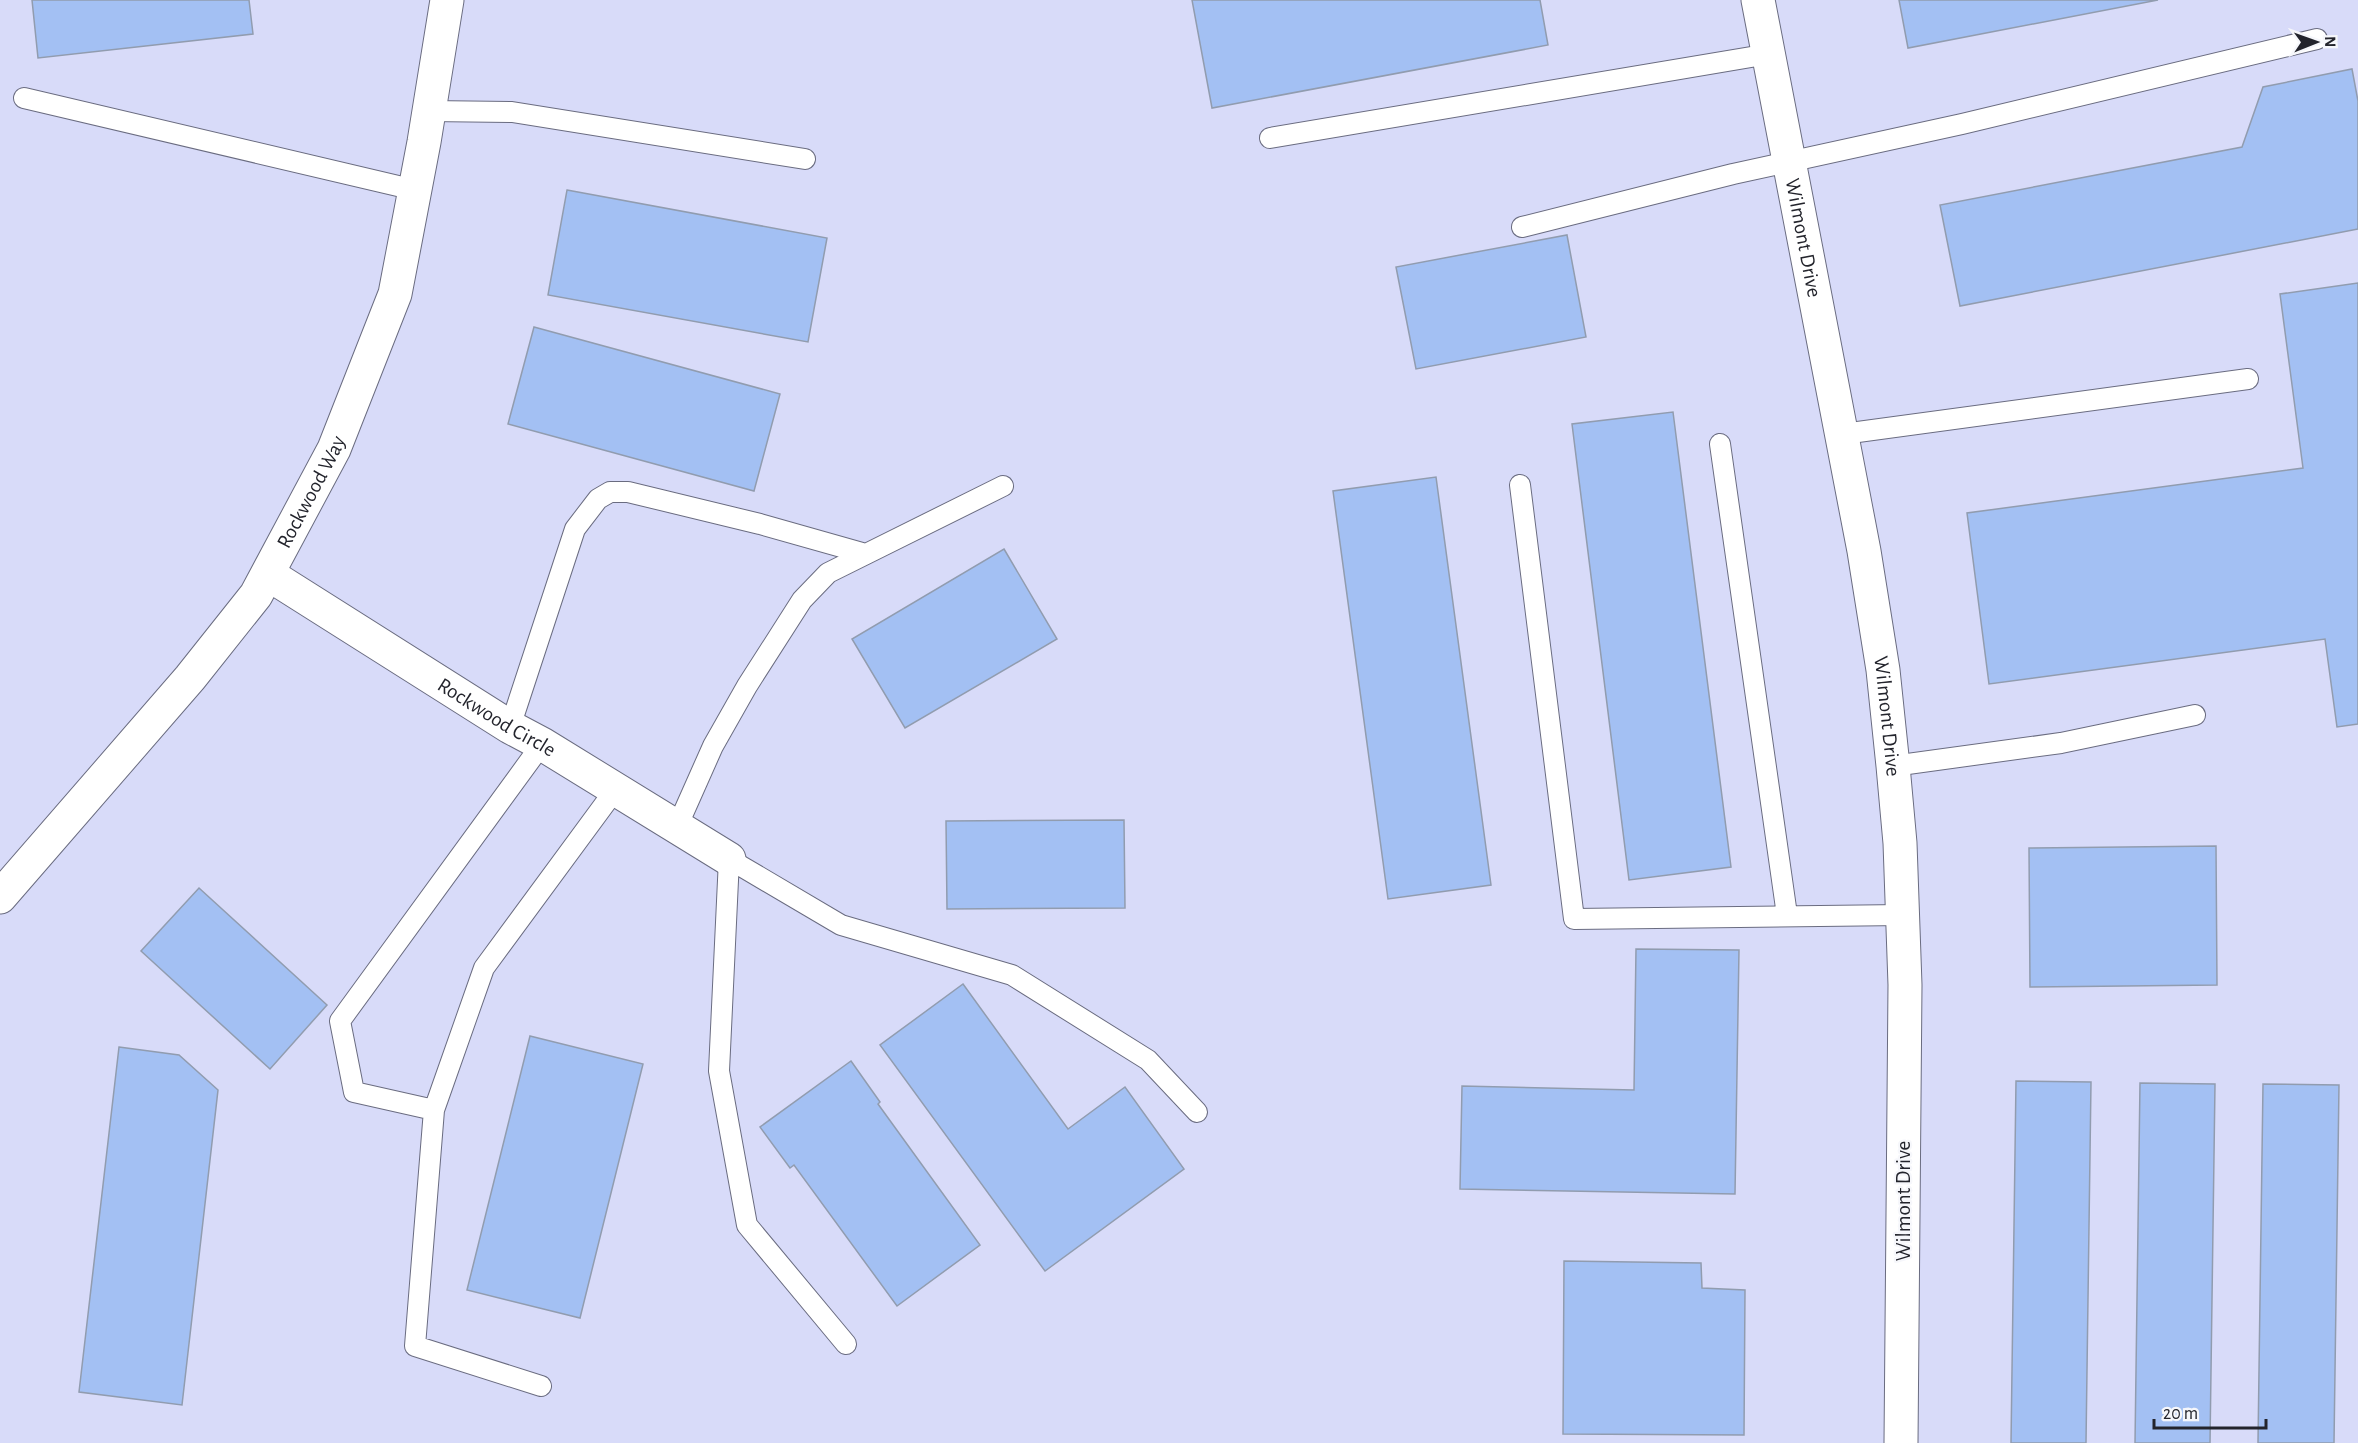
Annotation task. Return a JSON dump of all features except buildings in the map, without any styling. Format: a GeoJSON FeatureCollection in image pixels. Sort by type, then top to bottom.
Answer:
{"type":"FeatureCollection","features":[{"type":"Feature","properties":{"kind":"street","name":"Rockwood Way"},"geometry":{"type":"LineString","coordinates":[[0,897],[190,678],[256,595],[334,449],[395,294],[447,0]]}},
{"type":"Feature","properties":{"kind":"street","name":"Wilmont Drive"},"geometry":{"type":"LineString","coordinates":[[1758,0],[1843,434],[1875,614],[1893,766],[1900,843],[1905,1032],[1901,1443]]}},
{"type":"Feature","properties":{"kind":"street","name":"Rockwood Circle"},"geometry":{"type":"LineString","coordinates":[[268,574],[510,727],[542,744],[729,859]]}},
{"type":"Feature","properties":{"kind":"lane"},"geometry":{"type":"LineString","coordinates":[[1521,227],[1733,174],[1791,163],[2317,39]]}},
{"type":"Feature","properties":{"kind":"lane"},"geometry":{"type":"LineString","coordinates":[[1270,138],[1769,54]]}},
{"type":"Feature","properties":{"kind":"lane"},"geometry":{"type":"LineString","coordinates":[[24,98],[415,190]]}},
{"type":"Feature","properties":{"kind":"lane"},"geometry":{"type":"LineString","coordinates":[[429,111],[512,112],[805,159]]}},
{"type":"Feature","properties":{"kind":"lane"},"geometry":{"type":"LineString","coordinates":[[1843,434],[2248,379]]}},
{"type":"Feature","properties":{"kind":"lane"},"geometry":{"type":"LineString","coordinates":[[1720,444],[1787,915]]}},
{"type":"Feature","properties":{"kind":"lane"},"geometry":{"type":"LineString","coordinates":[[1520,485],[1574,919],[1903,915]]}},
{"type":"Feature","properties":{"kind":"lane"},"geometry":{"type":"LineString","coordinates":[[677,827],[712,746],[802,600],[828,573],[1003,486]]}},
{"type":"Feature","properties":{"kind":"lane"},"geometry":{"type":"LineString","coordinates":[[510,727],[575,529],[598,499],[610,492],[628,492],[760,524],[866,554]]}},
{"type":"Feature","properties":{"kind":"lane"},"geometry":{"type":"LineString","coordinates":[[1893,766],[2061,743],[2194,715]]}},
{"type":"Feature","properties":{"kind":"lane"},"geometry":{"type":"LineString","coordinates":[[434,1110],[354,1092],[340,1021],[542,744]]}},
{"type":"Feature","properties":{"kind":"lane"},"geometry":{"type":"LineString","coordinates":[[541,1386],[415,1346],[434,1110],[484,968],[615,790]]}},
{"type":"Feature","properties":{"kind":"lane"},"geometry":{"type":"LineString","coordinates":[[846,1344],[747,1225],[719,1071],[729,859],[841,925],[1012,975],[1148,1060],[1197,1112]]}},
{"type":"Feature","properties":{"kind":"shaded area"},"geometry":{"type":"Polygon","coordinates":[[[0,0],[2358,0],[2358,1443],[0,1443],[0,0]]]}}]}
